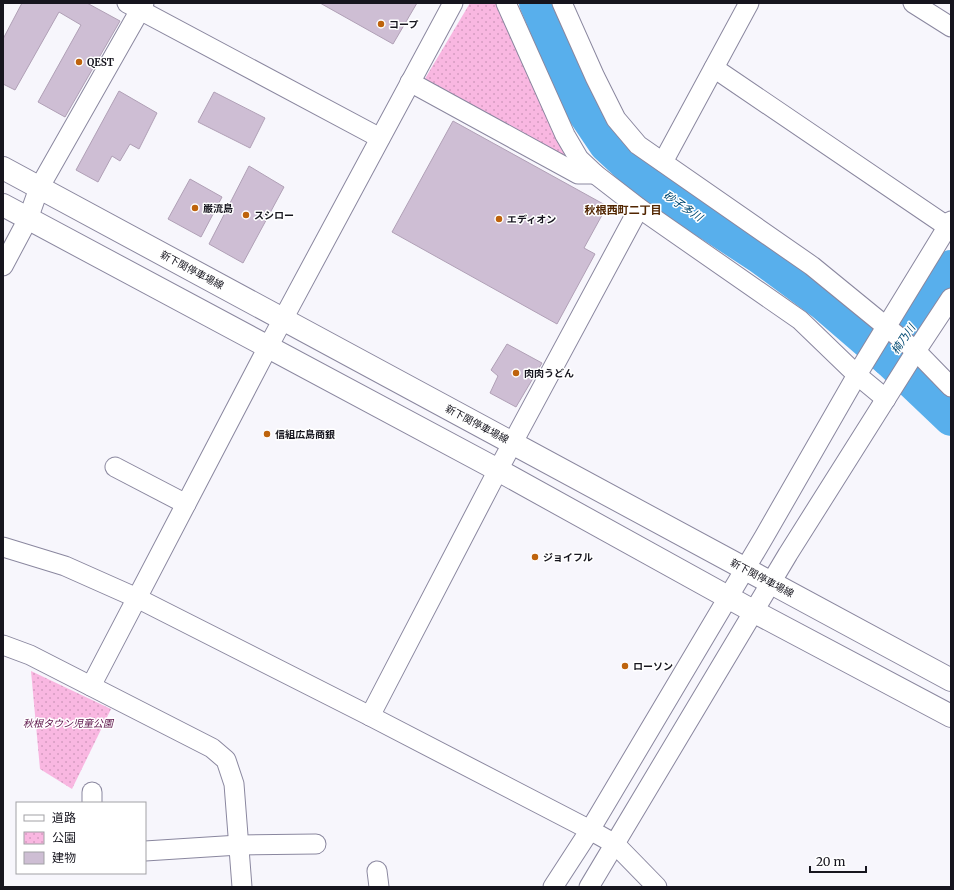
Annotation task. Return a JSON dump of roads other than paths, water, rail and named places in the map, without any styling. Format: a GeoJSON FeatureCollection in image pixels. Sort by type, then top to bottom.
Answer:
{"type":"FeatureCollection","features":[{"type":"Feature","properties":{"kind":"main road","name":"新下関停車場線"},"geometry":{"type":"LineString","coordinates":[[3,168],[951,680]]}},
{"type":"Feature","properties":{"kind":"main road"},"geometry":{"type":"LineString","coordinates":[[3,205],[498,470],[753,611],[951,716]]}},
{"type":"Feature","properties":{"kind":"street"},"geometry":{"type":"LineString","coordinates":[[91,686],[268,347],[453,3]]}},
{"type":"Feature","properties":{"kind":"street"},"geometry":{"type":"LineString","coordinates":[[506,3],[565,135],[579,159],[595,174],[639,208],[800,320],[887,396]]}},
{"type":"Feature","properties":{"kind":"street"},"geometry":{"type":"LineString","coordinates":[[562,3],[595,78],[616,119],[638,145],[812,266],[951,387]]}},
{"type":"Feature","properties":{"kind":"street"},"geometry":{"type":"LineString","coordinates":[[663,162],[749,3]]}},
{"type":"Feature","properties":{"kind":"street"},"geometry":{"type":"LineString","coordinates":[[913,3],[951,26]]}},
{"type":"Feature","properties":{"kind":"street"},"geometry":{"type":"LineString","coordinates":[[3,266],[28,219],[39,188],[137,5],[380,138]]}},
{"type":"Feature","properties":{"kind":"street"},"geometry":{"type":"LineString","coordinates":[[553,887],[590,830],[860,371],[887,331],[950,226],[714,68]]}},
{"type":"Feature","properties":{"kind":"street"},"geometry":{"type":"LineString","coordinates":[[410,82],[578,174],[595,174]]}},
{"type":"Feature","properties":{"kind":"street"},"geometry":{"type":"LineString","coordinates":[[370,716],[498,470],[639,208]]}},
{"type":"Feature","properties":{"kind":"street"},"geometry":{"type":"LineString","coordinates":[[589,887],[753,611],[913,353],[951,298]]}},
{"type":"Feature","properties":{"kind":"street"},"geometry":{"type":"LineString","coordinates":[[115,467],[186,504]]}},
{"type":"Feature","properties":{"kind":"street"},"geometry":{"type":"LineString","coordinates":[[3,547],[65,566],[137,598],[590,830],[615,844],[657,887]]}},
{"type":"Feature","properties":{"kind":"street"},"geometry":{"type":"LineString","coordinates":[[3,645],[30,655],[212,748],[226,760],[234,784],[242,887]]}},
{"type":"Feature","properties":{"kind":"street"},"geometry":{"type":"LineString","coordinates":[[146,851],[239,845],[316,844]]}},
{"type":"Feature","properties":{"kind":"water"},"geometry":{"type":"Polygon","coordinates":[[[946,395],[951,400],[951,431],[931,409],[946,395]]]}},
{"type":"Feature","properties":{"kind":"waterway","name":"砂子多川"},"geometry":{"type":"LineString","coordinates":[[536,3],[581,108],[606,145],[647,183],[760,257],[824,304],[889,360],[951,419]]}},
{"type":"Feature","properties":{"kind":"waterway","name":"楠乃川"},"geometry":{"type":"LineString","coordinates":[[889,360],[951,267]]}},
{"type":"Feature","properties":{"kind":"place","name":"コープ"},"geometry":{"type":"Point","coordinates":[381,24]}},
{"type":"Feature","properties":{"kind":"place","name":"QEST"},"geometry":{"type":"Point","coordinates":[79,62]}},
{"type":"Feature","properties":{"kind":"place","name":"巌流島"},"geometry":{"type":"Point","coordinates":[195,208]}},
{"type":"Feature","properties":{"kind":"place","name":"スシロー"},"geometry":{"type":"Point","coordinates":[246,215]}},
{"type":"Feature","properties":{"kind":"place","name":"エディオン"},"geometry":{"type":"Point","coordinates":[499,219]}},
{"type":"Feature","properties":{"kind":"place","name":"肉肉うどん"},"geometry":{"type":"Point","coordinates":[516,373]}},
{"type":"Feature","properties":{"kind":"place","name":"信組広島商銀"},"geometry":{"type":"Point","coordinates":[267,434]}},
{"type":"Feature","properties":{"kind":"place","name":"ジョイフル"},"geometry":{"type":"Point","coordinates":[535,557]}},
{"type":"Feature","properties":{"kind":"place","name":"ローソン"},"geometry":{"type":"Point","coordinates":[625,666]}},
{"type":"Feature","properties":{"kind":"district","name":"秋根西町二丁目"},"geometry":{"type":"Point","coordinates":[623,210]}},
{"type":"Feature","properties":{"kind":"park label","name":"秋根タウン児童公園"},"geometry":{"type":"Point","coordinates":[68,723]}}]}
